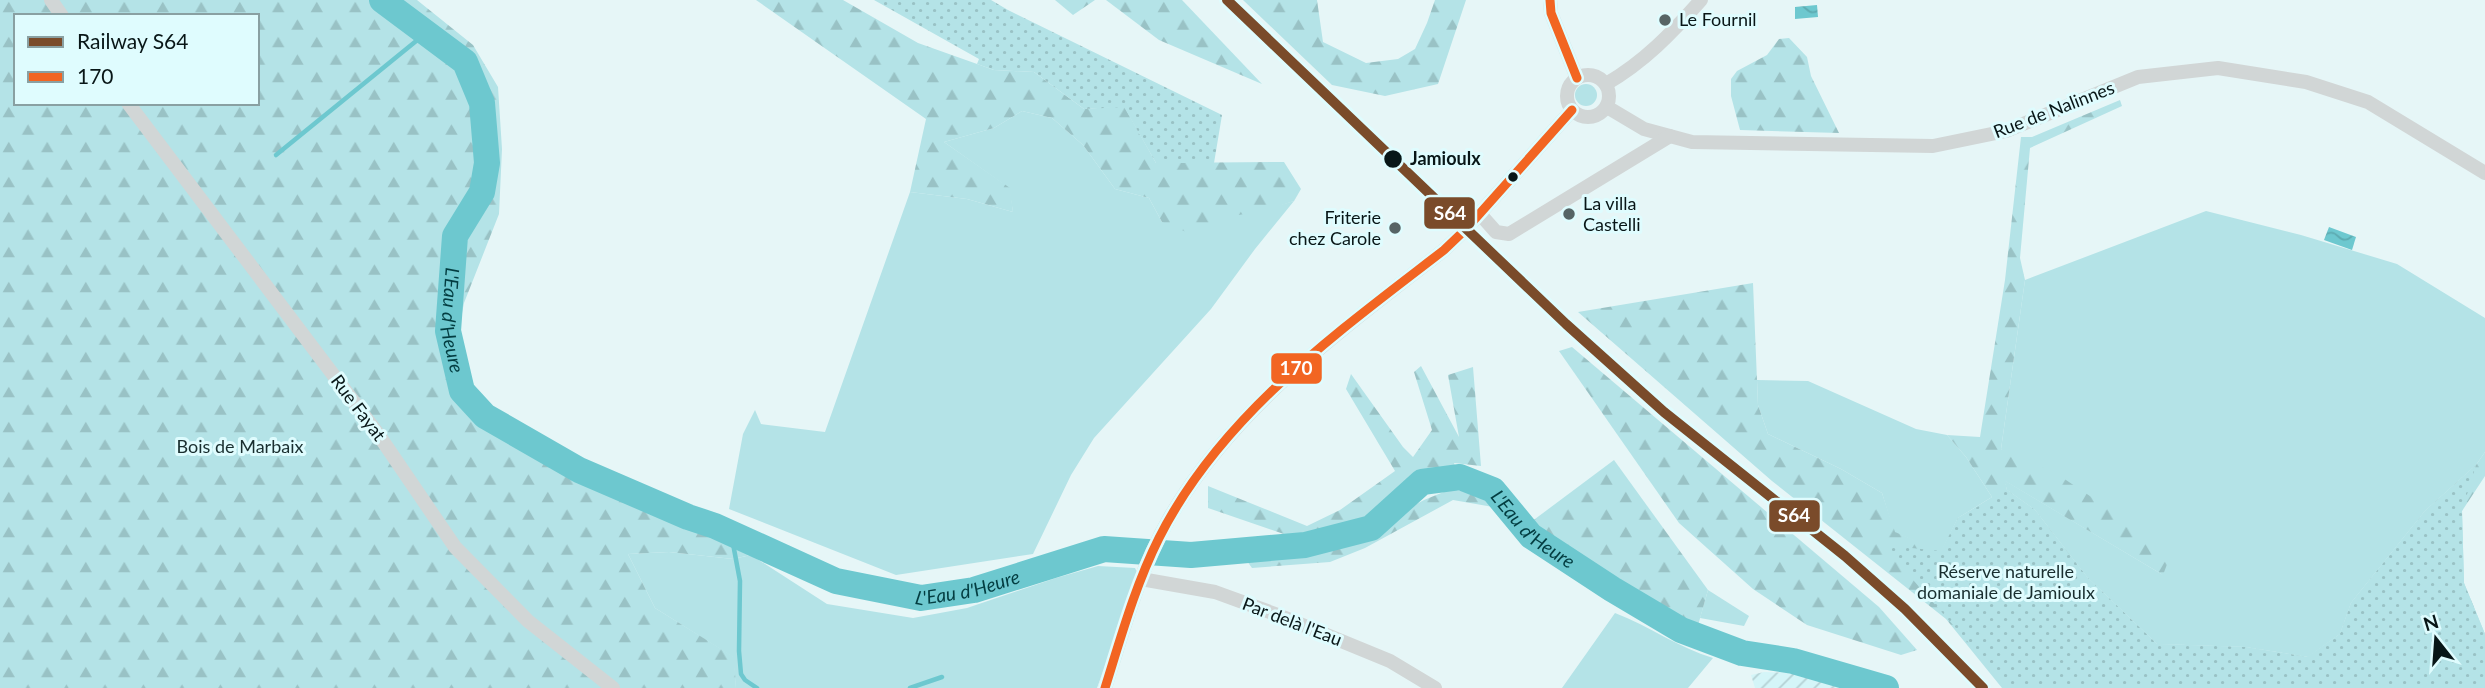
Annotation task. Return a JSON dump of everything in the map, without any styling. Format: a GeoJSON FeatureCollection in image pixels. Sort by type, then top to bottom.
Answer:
{"type":"FeatureCollection","features":[{"type":"Feature","properties":{"kind":"street"},"geometry":{"type":"LineString","coordinates":[[1606,84],[1632,70],[1680,24],[1700,0]]}},
{"type":"Feature","properties":{"kind":"street"},"geometry":{"type":"LineString","coordinates":[[1550,6],[1577,78]]}},
{"type":"Feature","properties":{"kind":"street","name":"Rue de Nalinnes"},"geometry":{"type":"LineString","coordinates":[[1607,107],[1644,129],[1692,142],[1933,146],[2006,131],[2138,77],[2218,68],[2306,82],[2368,102],[2485,173]]}},
{"type":"Feature","properties":{"kind":"street"},"geometry":{"type":"LineString","coordinates":[[1582,75],[1595,76],[1606,84],[1610,96],[1607,107],[1600,114],[1589,118],[1579,116],[1572,110],[1567,100],[1568,88],[1577,78],[1582,75]]}},
{"type":"Feature","properties":{"kind":"street","name":"Rue Fayat"},"geometry":{"type":"LineString","coordinates":[[130,105],[377,434],[455,547],[528,621],[613,688]]}},
{"type":"Feature","properties":{"kind":"street"},"geometry":{"type":"LineString","coordinates":[[1104,688],[1142,576],[1168,521],[1205,464],[1234,429],[1288,375],[1461,234],[1572,110]]}},
{"type":"Feature","properties":{"kind":"street"},"geometry":{"type":"LineString","coordinates":[[1480,214],[1496,232],[1509,234],[1670,136]]}},
{"type":"Feature","properties":{"kind":"street","name":"Par delà l'Eau"},"geometry":{"type":"LineString","coordinates":[[1142,576],[1215,592],[1278,615],[1390,661],[1435,688]]}},
{"type":"Feature","properties":{"kind":"shaded area"},"geometry":{"type":"Polygon","coordinates":[[[1764,672],[1806,673],[1864,688],[1755,688],[1751,675],[1764,672]]]}},
{"type":"Feature","properties":{"kind":"green space","name":"Bois de Marbaix"},"geometry":{"type":"Polygon","coordinates":[[[0,0],[417,0],[473,45],[498,87],[502,149],[499,214],[464,303],[460,323],[463,357],[475,388],[509,441],[620,498],[790,546],[733,559],[669,552],[628,554],[655,608],[734,657],[736,688],[0,688],[0,0]]]}},
{"type":"Feature","properties":{"kind":"green space"},"geometry":{"type":"Polygon","coordinates":[[[756,0],[843,0],[918,43],[994,70],[1034,72],[1084,109],[1124,106],[1156,163],[1284,162],[1301,189],[1294,201],[1264,211],[1219,218],[1201,238],[1162,222],[1149,198],[1115,189],[1083,145],[1052,118],[1022,111],[994,128],[944,142],[1010,188],[1013,212],[967,199],[910,192],[926,119],[756,0]]]}},
{"type":"Feature","properties":{"kind":"green space"},"geometry":{"type":"Polygon","coordinates":[[[874,0],[991,0],[1222,115],[1214,163],[1156,163],[1124,107],[1084,109],[1034,72],[994,70],[977,64],[979,59],[874,0]]]}},
{"type":"Feature","properties":{"kind":"green space"},"geometry":{"type":"Polygon","coordinates":[[[1055,0],[1095,0],[1073,15],[1055,0]]]}},
{"type":"Feature","properties":{"kind":"green space"},"geometry":{"type":"Polygon","coordinates":[[[1106,0],[1182,0],[1262,84],[1159,40],[1106,0]]]}},
{"type":"Feature","properties":{"kind":"green space"},"geometry":{"type":"Polygon","coordinates":[[[1243,0],[1317,0],[1323,42],[1366,63],[1398,59],[1415,49],[1435,0],[1466,0],[1438,84],[1385,96],[1332,85],[1243,0]]]}},
{"type":"Feature","properties":{"kind":"green space"},"geometry":{"type":"Polygon","coordinates":[[[1789,38],[1807,57],[1811,76],[1839,133],[1740,130],[1731,96],[1731,79],[1737,71],[1767,55],[1779,39],[1789,38]]]}},
{"type":"Feature","properties":{"kind":"green space"},"geometry":{"type":"Polygon","coordinates":[[[1582,84],[1590,84],[1597,91],[1597,99],[1590,106],[1582,106],[1575,99],[1575,91],[1582,84]]]}},
{"type":"Feature","properties":{"kind":"green space"},"geometry":{"type":"Polygon","coordinates":[[[2120,100],[2122,106],[2030,148],[2020,258],[2025,280],[2001,449],[2057,474],[2172,551],[2163,575],[2005,481],[2007,490],[2035,510],[2087,577],[2157,644],[2245,647],[2307,657],[2340,634],[2351,603],[2425,511],[2476,465],[2485,452],[2485,476],[2462,511],[2464,583],[2485,634],[2485,688],[2002,688],[1946,619],[1772,481],[1578,312],[1753,283],[1758,405],[1768,434],[1841,469],[1882,493],[1895,532],[1941,551],[1958,518],[1992,497],[1966,457],[1947,435],[1980,437],[2005,280],[2021,137],[2032,137],[2120,100]]]}},
{"type":"Feature","properties":{"kind":"green space"},"geometry":{"type":"Polygon","coordinates":[[[1022,111],[1052,118],[1083,145],[1115,189],[1149,198],[1162,222],[1228,216],[1294,201],[1211,309],[1094,438],[1071,475],[1033,554],[896,575],[729,509],[743,434],[755,410],[761,424],[825,432],[910,192],[967,199],[1013,212],[1009,188],[944,142],[994,128],[1022,111]]]}},
{"type":"Feature","properties":{"kind":"green space"},"geometry":{"type":"Polygon","coordinates":[[[2206,211],[2301,235],[2397,264],[2485,318],[2485,452],[2476,465],[2425,511],[2351,603],[2340,634],[2308,657],[2245,647],[2157,644],[2087,577],[2035,510],[2007,490],[2004,480],[2163,575],[2001,449],[2025,280],[2206,211]]]}},
{"type":"Feature","properties":{"kind":"green space"},"geometry":{"type":"Polygon","coordinates":[[[1572,347],[1879,607],[1917,650],[1901,655],[1807,625],[1753,589],[1679,523],[1559,351],[1572,347]]]}},
{"type":"Feature","properties":{"kind":"green space"},"geometry":{"type":"Polygon","coordinates":[[[1421,366],[1459,437],[1448,375],[1473,367],[1481,466],[1454,463],[1461,481],[1401,496],[1363,523],[1304,541],[1208,508],[1208,486],[1307,526],[1340,510],[1395,471],[1346,389],[1351,374],[1413,457],[1432,430],[1414,372],[1421,366]]]}},
{"type":"Feature","properties":{"kind":"green space"},"geometry":{"type":"Polygon","coordinates":[[[1757,380],[1808,381],[1916,429],[1947,435],[1966,457],[1992,497],[1958,518],[1941,552],[1894,532],[1882,493],[1841,469],[1768,434],[1758,405],[1757,380]]]}},
{"type":"Feature","properties":{"kind":"green space"},"geometry":{"type":"Polygon","coordinates":[[[1614,460],[1708,590],[1697,629],[1578,560],[1531,522],[1614,460]]]}},
{"type":"Feature","properties":{"kind":"green space","name":"Réserve naturelle domaniale de Jamioulx"},"geometry":{"type":"Polygon","coordinates":[[[2476,465],[2462,511],[2464,583],[2485,634],[2485,688],[2009,688],[1882,545],[1941,551],[1958,518],[2007,490],[2035,510],[2087,577],[2157,644],[2245,647],[2308,657],[2340,634],[2351,603],[2425,511],[2476,465]]]}},
{"type":"Feature","properties":{"kind":"green space"},"geometry":{"type":"Polygon","coordinates":[[[1451,489],[1494,497],[1493,507],[1453,500],[1365,548],[1330,562],[1252,568],[1247,561],[1336,547],[1424,500],[1451,489]]]}},
{"type":"Feature","properties":{"kind":"green space"},"geometry":{"type":"Polygon","coordinates":[[[669,552],[733,559],[751,555],[827,604],[913,618],[967,608],[1098,566],[1135,568],[1138,574],[1097,688],[736,688],[733,657],[655,608],[628,554],[669,552]]]}},
{"type":"Feature","properties":{"kind":"green space"},"geometry":{"type":"Polygon","coordinates":[[[1708,590],[1749,616],[1744,626],[1700,618],[1708,590]]]}},
{"type":"Feature","properties":{"kind":"green space"},"geometry":{"type":"Polygon","coordinates":[[[1615,613],[1688,649],[1713,658],[1688,688],[1562,688],[1615,613]]]}},
{"type":"Feature","properties":{"kind":"water"},"geometry":{"type":"Polygon","coordinates":[[[1817,5],[1818,17],[1795,19],[1795,7],[1817,5]]]}},
{"type":"Feature","properties":{"kind":"water"},"geometry":{"type":"Polygon","coordinates":[[[2329,227],[2356,237],[2352,250],[2324,240],[2329,227]]]}},
{"type":"Feature","properties":{"kind":"waterway","name":"L'Eau d'Heure"},"geometry":{"type":"LineString","coordinates":[[382,0],[465,62],[482,103],[487,163],[482,192],[455,236],[448,331],[462,391],[485,416],[579,470],[715,526],[836,581],[921,598],[974,590],[1104,549],[1191,555],[1305,545],[1371,528],[1422,482],[1460,477],[1493,490],[1531,536],[1681,630],[1742,653],[1793,661],[1886,688]]}},
{"type":"Feature","properties":{"kind":"waterway"},"geometry":{"type":"LineString","coordinates":[[276,155],[426,33]]}},
{"type":"Feature","properties":{"kind":"waterway"},"geometry":{"type":"LineString","coordinates":[[731,533],[740,581],[741,674],[757,688]]}},
{"type":"Feature","properties":{"kind":"waterway"},"geometry":{"type":"LineString","coordinates":[[910,688],[942,677]]}},
{"type":"Feature","properties":{"kind":"rail line","name":"S64"},"geometry":{"type":"LineString","coordinates":[[1227,0],[1566,324],[1664,412],[1845,556],[1905,609],[1983,688]]}},
{"type":"Feature","properties":{"kind":"transit line","name":"170"},"geometry":{"type":"LineString","coordinates":[[1550,0],[1551,13],[1577,78]]}},
{"type":"Feature","properties":{"kind":"transit line","name":"170"},"geometry":{"type":"LineString","coordinates":[[1105,688],[1150,556],[1185,494],[1215,453],[1248,414],[1285,379],[1363,312],[1444,250],[1466,229],[1572,110]]}},
{"type":"Feature","properties":{"kind":"place","name":"Le Fournil"},"geometry":{"type":"Point","coordinates":[1665,20]}},
{"type":"Feature","properties":{"kind":"place","name":"Jamioulx"},"geometry":{"type":"Point","coordinates":[1393,159]}},
{"type":"Feature","properties":{"kind":"place","name":"La villa Castelli"},"geometry":{"type":"Point","coordinates":[1569,214]}},
{"type":"Feature","properties":{"kind":"place","name":"Friterie chez Carole"},"geometry":{"type":"Point","coordinates":[1395,228]}}]}
